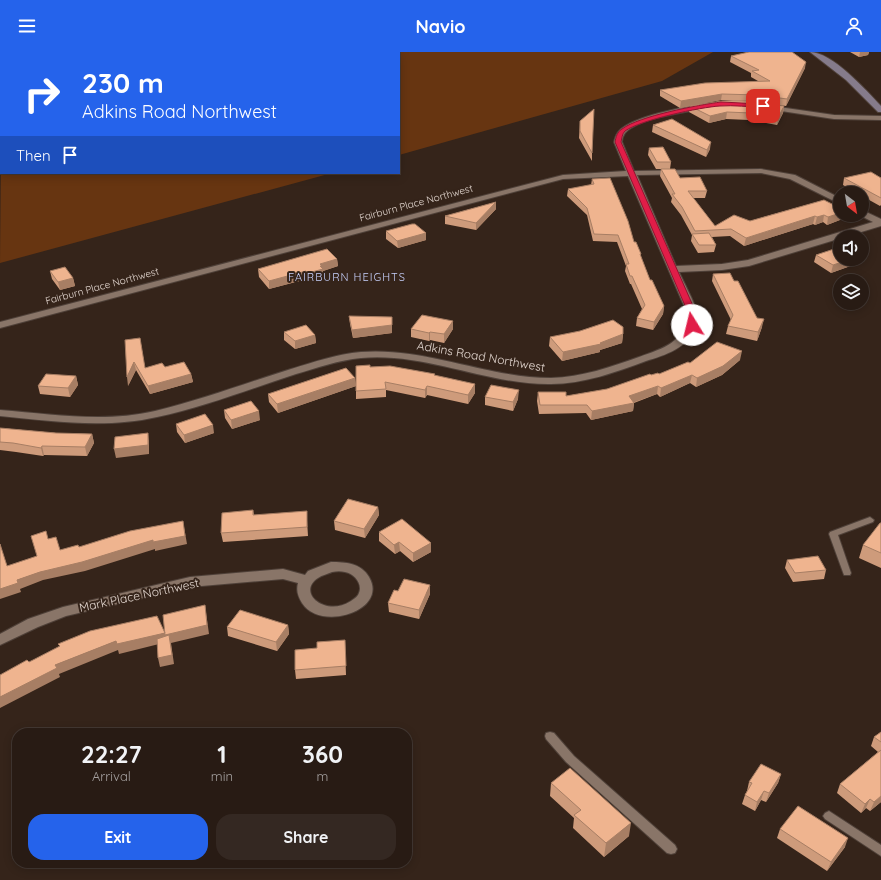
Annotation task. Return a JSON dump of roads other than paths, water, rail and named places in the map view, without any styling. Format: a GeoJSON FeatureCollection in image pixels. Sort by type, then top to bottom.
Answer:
{"type":"FeatureCollection","features":[{"type":"Feature","properties":{"kind":"street"},"geometry":{"type":"LineString","coordinates":[[812,52],[830,62],[848,77],[881,110]]}},
{"type":"Feature","properties":{"kind":"street","name":"Adkins Road Northwest"},"geometry":{"type":"LineString","coordinates":[[0,413],[97,420],[126,419],[156,414],[324,362],[361,355],[384,354],[407,356],[526,379],[550,381],[581,378],[603,373],[662,352],[677,344],[686,336],[692,325],[693,315],[618,142],[619,136],[623,130],[639,122],[701,106],[714,105]]}},
{"type":"Feature","properties":{"kind":"street"},"geometry":{"type":"LineString","coordinates":[[757,105],[834,116],[881,118]]}},
{"type":"Feature","properties":{"kind":"street","name":"Fairburn Place Northwest"},"geometry":{"type":"LineString","coordinates":[[0,325],[548,180],[580,175],[761,171],[792,177],[833,197]]}},
{"type":"Feature","properties":{"kind":"street"},"geometry":{"type":"LineString","coordinates":[[869,217],[881,223]]}},
{"type":"Feature","properties":{"kind":"street"},"geometry":{"type":"LineString","coordinates":[[674,269],[722,267],[749,263],[881,223]]}},
{"type":"Feature","properties":{"kind":"street"},"geometry":{"type":"LineString","coordinates":[[341,566],[358,572],[364,578],[367,584],[367,592],[356,606],[335,612],[324,611],[314,608],[307,602],[303,595],[303,587],[307,580],[313,574],[326,568],[341,566]]}},
{"type":"Feature","properties":{"kind":"street","name":"Mark Place Northwest"},"geometry":{"type":"LineString","coordinates":[[0,640],[33,623],[63,612],[190,582],[283,574],[307,580]]}},
{"type":"Feature","properties":{"kind":"lane"},"geometry":{"type":"LineString","coordinates":[[847,573],[833,534],[870,520]]}},
{"type":"Feature","properties":{"kind":"lane"},"geometry":{"type":"LineString","coordinates":[[550,736],[570,759],[672,849]]}},
{"type":"Feature","properties":{"kind":"lane"},"geometry":{"type":"LineString","coordinates":[[829,816],[881,851]]}},
{"type":"Feature","properties":{"kind":"district","name":"FAIRBURN HEIGHTS"},"geometry":{"type":"Point","coordinates":[347,277]}}]}
